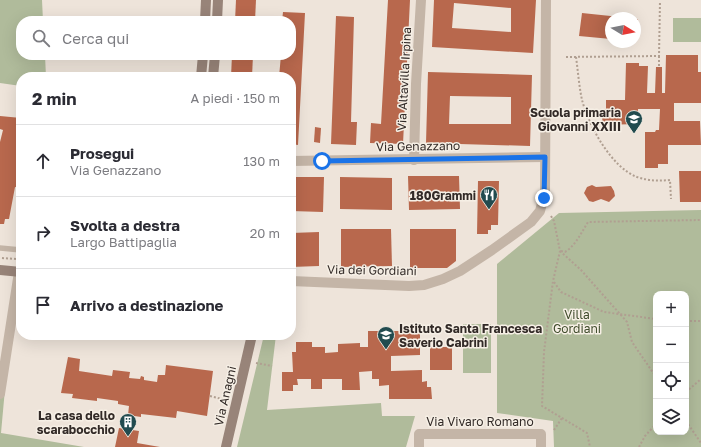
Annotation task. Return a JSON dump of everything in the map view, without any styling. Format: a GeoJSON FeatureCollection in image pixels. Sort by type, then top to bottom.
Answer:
{"type":"FeatureCollection","features":[{"type":"Feature","properties":{"kind":"street"},"geometry":{"type":"LineString","coordinates":[[205,16],[206,0]]}},
{"type":"Feature","properties":{"kind":"street"},"geometry":{"type":"LineString","coordinates":[[217,16],[218,0]]}},
{"type":"Feature","properties":{"kind":"street","name":"Via Altavilla Irpina"},"geometry":{"type":"LineString","coordinates":[[414,160],[415,90],[422,0]]}},
{"type":"Feature","properties":{"kind":"street","name":"Via dei Gordiani"},"geometry":{"type":"LineString","coordinates":[[296,281],[409,286],[424,285],[455,274],[524,228],[540,211],[544,192],[545,157],[546,0]]}},
{"type":"Feature","properties":{"kind":"street"},"geometry":{"type":"LineString","coordinates":[[201,72],[203,60]]}},
{"type":"Feature","properties":{"kind":"street"},"geometry":{"type":"LineString","coordinates":[[213,72],[215,60]]}},
{"type":"Feature","properties":{"kind":"street","name":"Via Genazzano"},"geometry":{"type":"LineString","coordinates":[[296,161],[545,157]]}},
{"type":"Feature","properties":{"kind":"street"},"geometry":{"type":"LineString","coordinates":[[0,270],[16,272]]}},
{"type":"Feature","properties":{"kind":"street"},"geometry":{"type":"LineString","coordinates":[[0,394],[16,296]]}},
{"type":"Feature","properties":{"kind":"street","name":"Via Anagni"},"geometry":{"type":"LineString","coordinates":[[248,340],[249,351]]}},
{"type":"Feature","properties":{"kind":"street","name":"Via Anagni"},"geometry":{"type":"LineString","coordinates":[[226,447],[251,340]]}},
{"type":"Feature","properties":{"kind":"street","name":"Via Vivaro Romano"},"geometry":{"type":"LineString","coordinates":[[419,447],[419,434],[541,434],[541,447]]}},
{"type":"Feature","properties":{"kind":"lane"},"geometry":{"type":"LineString","coordinates":[[0,248],[16,250]]}},
{"type":"Feature","properties":{"kind":"path"},"geometry":{"type":"LineString","coordinates":[[659,67],[660,1]]}},
{"type":"Feature","properties":{"kind":"path"},"geometry":{"type":"LineString","coordinates":[[566,57],[659,56]]}},
{"type":"Feature","properties":{"kind":"path"},"geometry":{"type":"LineString","coordinates":[[576,57],[582,99],[592,127],[606,149],[624,169],[636,176],[652,181],[670,180],[671,199]]}},
{"type":"Feature","properties":{"kind":"path"},"geometry":{"type":"LineString","coordinates":[[551,216],[554,221],[560,251],[553,281],[544,352],[542,406],[587,433],[590,447]]}},
{"type":"Feature","properties":{"kind":"path"},"geometry":{"type":"LineString","coordinates":[[560,251],[565,252],[577,240],[588,222],[701,220]]}},
{"type":"Feature","properties":{"kind":"path"},"geometry":{"type":"LineString","coordinates":[[560,251],[581,270],[627,322],[632,342],[653,373]]}},
{"type":"Feature","properties":{"kind":"path"},"geometry":{"type":"LineString","coordinates":[[0,258],[16,259]]}},
{"type":"Feature","properties":{"kind":"path"},"geometry":{"type":"LineString","coordinates":[[553,281],[561,292],[604,312],[653,319]]}},
{"type":"Feature","properties":{"kind":"path"},"geometry":{"type":"LineString","coordinates":[[689,321],[701,321]]}},
{"type":"Feature","properties":{"kind":"path"},"geometry":{"type":"LineString","coordinates":[[255,363],[272,366]]}},
{"type":"Feature","properties":{"kind":"path"},"geometry":{"type":"LineString","coordinates":[[689,389],[701,379]]}},
{"type":"Feature","properties":{"kind":"path"},"geometry":{"type":"LineString","coordinates":[[210,396],[226,400]]}},
{"type":"Feature","properties":{"kind":"path"},"geometry":{"type":"LineString","coordinates":[[554,430],[562,418]]}},
{"type":"Feature","properties":{"kind":"path"},"geometry":{"type":"LineString","coordinates":[[689,425],[701,443]]}},
{"type":"Feature","properties":{"kind":"path"},"geometry":{"type":"LineString","coordinates":[[639,447],[645,436],[653,427]]}},
{"type":"Feature","properties":{"kind":"green space"},"geometry":{"type":"Polygon","coordinates":[[[0,0],[42,0],[43,16],[16,16],[16,60],[45,60],[46,72],[16,72],[16,85],[0,83],[0,0]]]}},
{"type":"Feature","properties":{"kind":"green space"},"geometry":{"type":"Polygon","coordinates":[[[673,18],[701,18],[701,42],[673,42],[673,18]]]}},
{"type":"Feature","properties":{"kind":"green space","name":"Villa Gordiani"},"geometry":{"type":"Polygon","coordinates":[[[701,210],[701,447],[554,447],[553,421],[497,413],[497,264],[559,213],[701,210]]]}},
{"type":"Feature","properties":{"kind":"green space"},"geometry":{"type":"Polygon","coordinates":[[[463,324],[491,324],[491,373],[463,373],[463,324]]]}},
{"type":"Feature","properties":{"kind":"green space"},"geometry":{"type":"Polygon","coordinates":[[[263,340],[275,340],[267,410],[381,403],[382,416],[415,416],[406,447],[237,447],[263,340]]]}},
{"type":"Feature","properties":{"kind":"green space"},"geometry":{"type":"Polygon","coordinates":[[[0,377],[6,378],[1,433],[84,447],[0,447],[0,377]]]}},
{"type":"Feature","properties":{"kind":"building"},"geometry":{"type":"Polygon","coordinates":[[[236,0],[256,0],[255,16],[235,16],[236,0]]]}},
{"type":"Feature","properties":{"kind":"building"},"geometry":{"type":"Polygon","coordinates":[[[388,0],[410,0],[403,144],[370,143],[371,123],[381,124],[388,0]]]}},
{"type":"Feature","properties":{"kind":"building"},"geometry":{"type":"Polygon","coordinates":[[[434,0],[536,0],[533,53],[432,47],[434,0]],[[454,3],[452,28],[511,32],[511,8],[454,3]]]}},
{"type":"Feature","properties":{"kind":"building"},"geometry":{"type":"Polygon","coordinates":[[[283,12],[305,13],[298,145],[296,145],[296,72],[279,72],[281,60],[296,60],[296,16],[283,16],[283,12]]]}},
{"type":"Feature","properties":{"kind":"building"},"geometry":{"type":"Polygon","coordinates":[[[582,13],[605,15],[605,38],[579,36],[582,13]]]}},
{"type":"Feature","properties":{"kind":"building"},"geometry":{"type":"Polygon","coordinates":[[[336,16],[354,17],[351,122],[357,122],[356,145],[331,144],[336,16]]]}},
{"type":"Feature","properties":{"kind":"building"},"geometry":{"type":"Polygon","coordinates":[[[666,55],[698,55],[698,72],[701,72],[701,103],[674,103],[674,121],[700,121],[701,145],[668,145],[668,164],[658,164],[658,168],[645,168],[645,132],[655,132],[656,130],[659,130],[660,109],[638,109],[638,124],[602,125],[603,109],[606,109],[606,100],[625,100],[626,63],[639,63],[639,66],[648,66],[647,93],[655,93],[656,67],[662,67],[662,93],[665,93],[666,55]]]}},
{"type":"Feature","properties":{"kind":"building"},"geometry":{"type":"Polygon","coordinates":[[[232,60],[253,60],[252,72],[231,72],[232,60]]]}},
{"type":"Feature","properties":{"kind":"building"},"geometry":{"type":"Polygon","coordinates":[[[428,72],[532,75],[530,146],[426,143],[428,72]],[[450,96],[449,124],[511,124],[511,97],[450,96]]]}},
{"type":"Feature","properties":{"kind":"building"},"geometry":{"type":"Polygon","coordinates":[[[0,116],[16,118],[16,187],[9,219],[5,219],[4,224],[0,224],[0,142],[3,130],[0,129],[0,116]]]}},
{"type":"Feature","properties":{"kind":"building"},"geometry":{"type":"Polygon","coordinates":[[[315,127],[321,128],[320,143],[314,142],[315,127]]]}},
{"type":"Feature","properties":{"kind":"building"},"geometry":{"type":"Polygon","coordinates":[[[679,171],[701,171],[701,202],[680,202],[679,171]]]}},
{"type":"Feature","properties":{"kind":"building"},"geometry":{"type":"Polygon","coordinates":[[[408,176],[459,176],[460,209],[409,210],[408,176]]]}},
{"type":"Feature","properties":{"kind":"building"},"geometry":{"type":"Polygon","coordinates":[[[296,177],[324,177],[323,212],[296,211],[296,177]]]}},
{"type":"Feature","properties":{"kind":"building"},"geometry":{"type":"Polygon","coordinates":[[[340,177],[392,178],[392,210],[340,209],[340,177]]]}},
{"type":"Feature","properties":{"kind":"building"},"geometry":{"type":"Polygon","coordinates":[[[478,181],[499,181],[498,225],[491,225],[491,230],[488,230],[488,234],[477,234],[478,181]]]}},
{"type":"Feature","properties":{"kind":"building"},"geometry":{"type":"Polygon","coordinates":[[[592,185],[596,187],[611,186],[615,196],[609,202],[601,199],[593,202],[589,201],[584,193],[587,187],[592,185]]]}},
{"type":"Feature","properties":{"kind":"building"},"geometry":{"type":"Polygon","coordinates":[[[341,229],[391,229],[392,266],[341,267],[341,229]]]}},
{"type":"Feature","properties":{"kind":"building"},"geometry":{"type":"Polygon","coordinates":[[[410,229],[456,229],[456,261],[447,268],[410,268],[410,229]]]}},
{"type":"Feature","properties":{"kind":"building"},"geometry":{"type":"Polygon","coordinates":[[[319,232],[319,266],[296,267],[296,233],[319,232]]]}},
{"type":"Feature","properties":{"kind":"building"},"geometry":{"type":"Polygon","coordinates":[[[368,331],[420,331],[420,355],[391,356],[391,371],[422,370],[422,382],[427,381],[427,387],[431,387],[432,399],[389,399],[389,385],[379,386],[379,379],[372,379],[372,371],[359,372],[360,390],[342,390],[342,379],[322,379],[322,389],[311,389],[311,379],[297,379],[298,385],[293,385],[293,391],[282,391],[282,372],[293,372],[292,352],[296,352],[296,342],[312,342],[312,347],[325,347],[325,353],[338,352],[338,344],[360,343],[360,347],[368,347],[368,331]]]}},
{"type":"Feature","properties":{"kind":"building"},"geometry":{"type":"Polygon","coordinates":[[[430,347],[452,347],[452,370],[430,370],[430,347]]]}},
{"type":"Feature","properties":{"kind":"building"},"geometry":{"type":"Polygon","coordinates":[[[68,357],[80,359],[79,371],[112,376],[113,370],[130,372],[129,378],[140,379],[141,376],[144,377],[144,380],[157,382],[158,375],[165,375],[166,365],[213,371],[207,416],[177,411],[176,418],[141,414],[141,417],[128,415],[129,406],[118,404],[118,401],[97,398],[97,401],[72,398],[73,394],[61,393],[68,357]]]}},
{"type":"Feature","properties":{"kind":"building","name":"La casa dello scarabocchio"},"geometry":{"type":"Polygon","coordinates":[[[119,428],[139,431],[137,443],[160,447],[115,447],[119,428]]]}},
{"type":"Feature","properties":{"kind":"place","name":"Scuola primaria Giovanni XXIII"},"geometry":{"type":"Point","coordinates":[634,134]}},
{"type":"Feature","properties":{"kind":"place","name":"180Grammi"},"geometry":{"type":"Point","coordinates":[489,210]}},
{"type":"Feature","properties":{"kind":"place","name":"Istituto Santa Francesca Saverio Cabrini"},"geometry":{"type":"Point","coordinates":[386,350]}},
{"type":"Feature","properties":{"kind":"place","name":"La casa dello scarabocchio"},"geometry":{"type":"Point","coordinates":[128,437]}},
{"type":"Feature","properties":{"kind":"route"},"geometry":{"type":"LineString","coordinates":[[322,161],[545,157],[544,198]]}}]}
